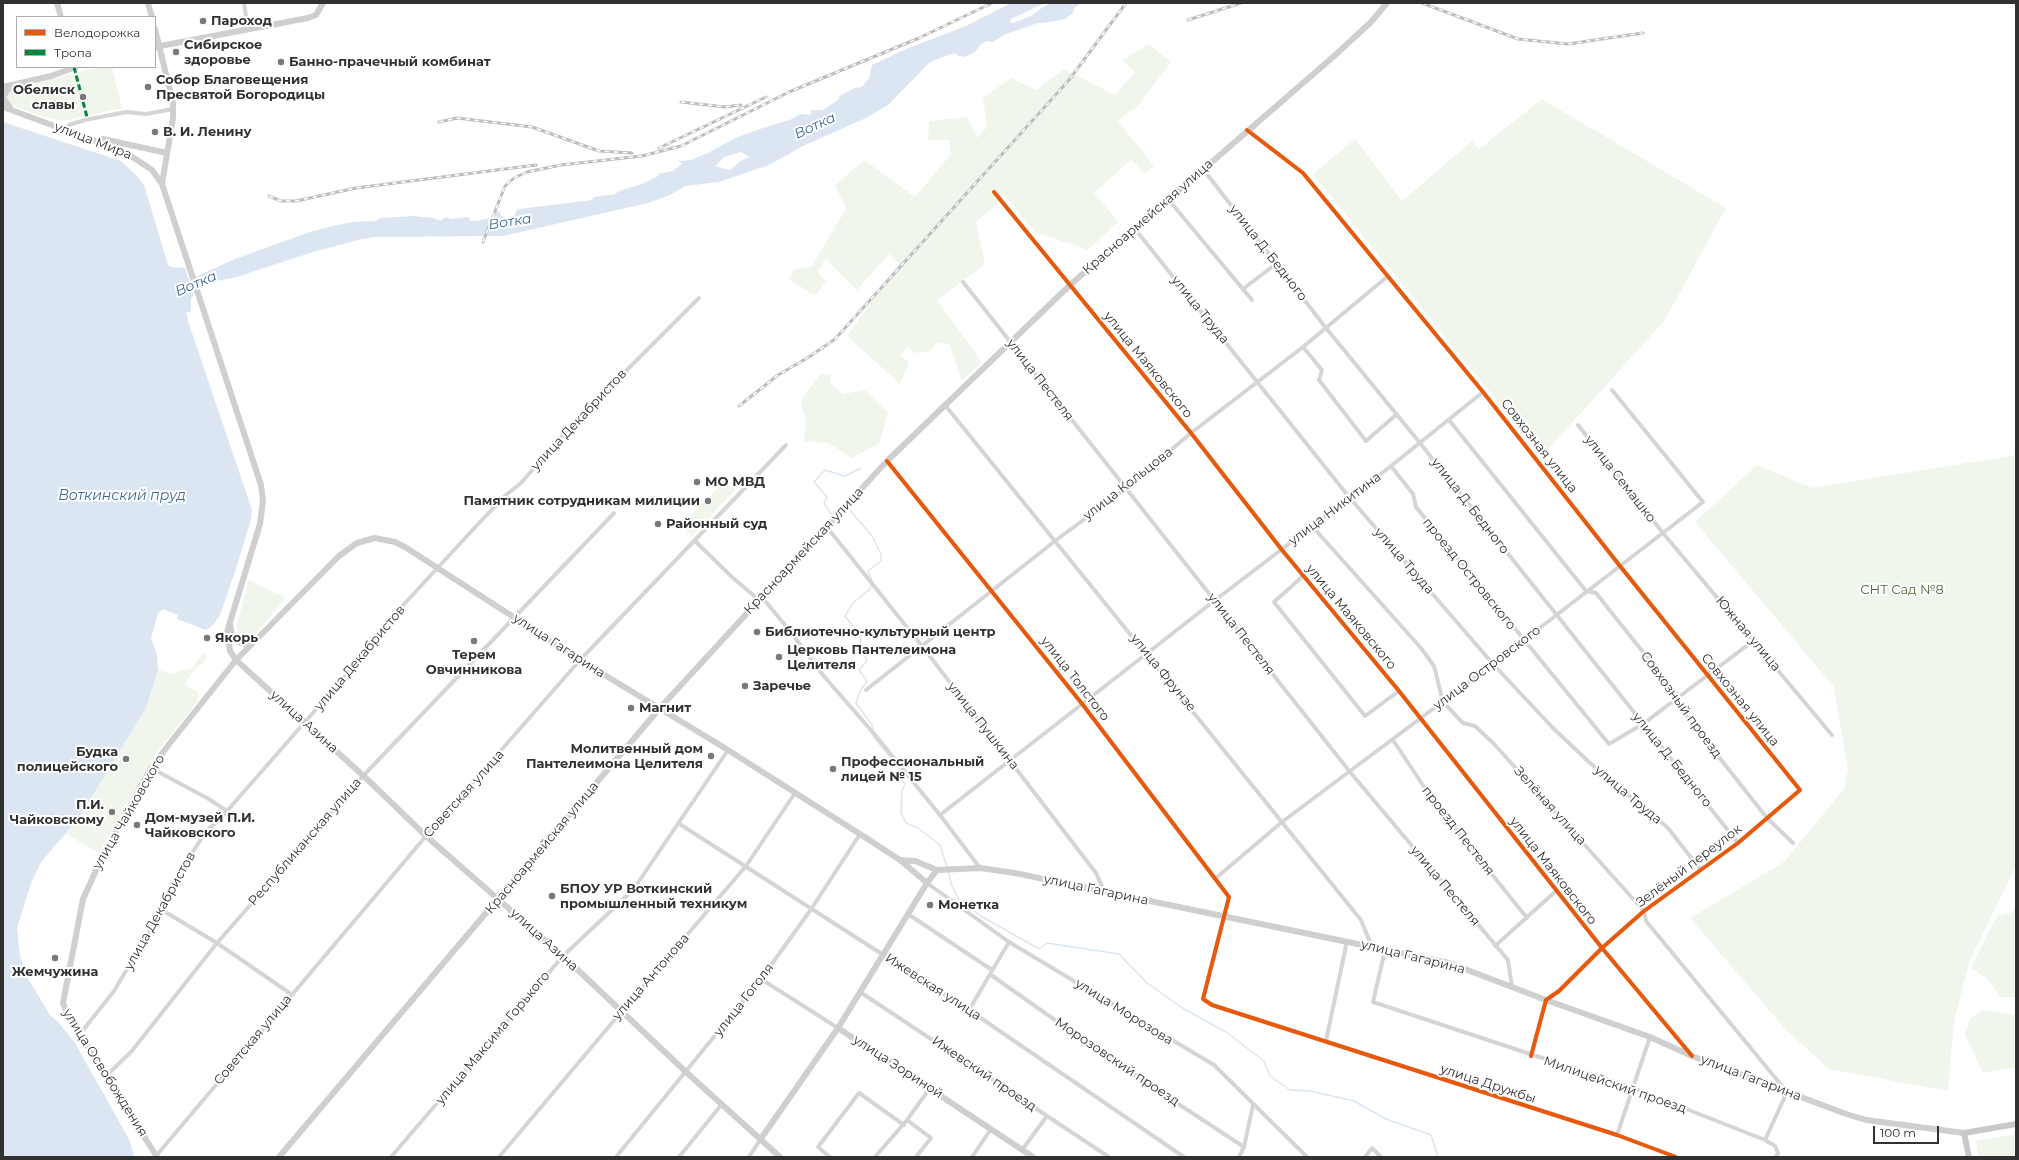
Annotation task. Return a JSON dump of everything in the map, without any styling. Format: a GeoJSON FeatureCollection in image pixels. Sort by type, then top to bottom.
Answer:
{"type":"FeatureCollection","features":[{"type":"Feature","properties":{"kind":"main road"},"geometry":{"type":"LineString","coordinates":[[57,3],[61,16]]}},
{"type":"Feature","properties":{"kind":"main road"},"geometry":{"type":"LineString","coordinates":[[148,3],[152,16]]}},
{"type":"Feature","properties":{"kind":"main road"},"geometry":{"type":"LineString","coordinates":[[236,660],[228,644],[227,632],[257,534],[262,512],[262,493],[259,476],[188,268],[162,184],[173,109],[157,46],[308,18],[316,15],[323,3]]}},
{"type":"Feature","properties":{"kind":"main road","name":"Красноармейская улица"},"geometry":{"type":"LineString","coordinates":[[279,1157],[499,900],[659,709],[887,461],[1070,285],[1366,27],[1387,3]]}},
{"type":"Feature","properties":{"kind":"main road"},"geometry":{"type":"LineString","coordinates":[[3,87],[72,68]]}},
{"type":"Feature","properties":{"kind":"main road"},"geometry":{"type":"LineString","coordinates":[[14,85],[6,91],[3,98],[7,106],[14,112]]}},
{"type":"Feature","properties":{"kind":"main road","name":"улица Мира"},"geometry":{"type":"LineString","coordinates":[[3,107],[84,135],[132,155],[152,170],[162,184]]}},
{"type":"Feature","properties":{"kind":"main road"},"geometry":{"type":"LineString","coordinates":[[84,135],[167,153]]}},
{"type":"Feature","properties":{"kind":"main road","name":"улица Гагарина"},"geometry":{"type":"LineString","coordinates":[[236,660],[339,556],[357,542],[375,538],[395,542],[439,568],[580,660],[728,750],[860,834],[900,860],[927,883]]}},
{"type":"Feature","properties":{"kind":"main road"},"geometry":{"type":"LineString","coordinates":[[230,620],[232,636],[235,640],[244,644],[256,639]]}},
{"type":"Feature","properties":{"kind":"main road","name":"улица Азина"},"geometry":{"type":"LineString","coordinates":[[236,660],[426,836],[563,956],[686,1072],[780,1157]]}},
{"type":"Feature","properties":{"kind":"main road","name":"улица Чайковского"},"geometry":{"type":"LineString","coordinates":[[65,986],[83,899],[105,851],[151,768],[236,660]]}},
{"type":"Feature","properties":{"kind":"main road"},"geometry":{"type":"LineString","coordinates":[[760,1140],[838,1028],[927,883],[937,870],[915,862],[900,860]]}},
{"type":"Feature","properties":{"kind":"main road","name":"улица Гагарина"},"geometry":{"type":"LineString","coordinates":[[937,870],[980,868],[1348,941],[1449,963],[1546,1000],[1650,1037],[1692,1056],[1846,1114],[1866,1120],[1964,1133]]}},
{"type":"Feature","properties":{"kind":"main road","name":"улица Освобождения"},"geometry":{"type":"LineString","coordinates":[[65,986],[63,1003],[80,1034],[157,1156]]}},
{"type":"Feature","properties":{"kind":"main road","name":"улица Зориной"},"geometry":{"type":"LineString","coordinates":[[838,1028],[1033,1157]]}},
{"type":"Feature","properties":{"kind":"main road"},"geometry":{"type":"LineString","coordinates":[[1969,1157],[1964,1133],[2016,1124]]}},
{"type":"Feature","properties":{"kind":"street"},"geometry":{"type":"LineString","coordinates":[[244,3],[248,28]]}},
{"type":"Feature","properties":{"kind":"street"},"geometry":{"type":"LineString","coordinates":[[66,130],[69,125],[85,120],[126,112],[146,114],[173,109]]}},
{"type":"Feature","properties":{"kind":"street","name":"Совхозная улица"},"geometry":{"type":"LineString","coordinates":[[1247,130],[1303,173],[1484,392],[1620,566],[1800,790]]}},
{"type":"Feature","properties":{"kind":"street","name":"улица Д. Бедного"},"geometry":{"type":"LineString","coordinates":[[1203,169],[1326,328],[1397,414],[1738,843]]}},
{"type":"Feature","properties":{"kind":"street","name":"улица Маяковского"},"geometry":{"type":"LineString","coordinates":[[994,192],[1191,433],[1303,576],[1400,691],[1420,719],[1556,891],[1692,1056]]}},
{"type":"Feature","properties":{"kind":"street"},"geometry":{"type":"LineString","coordinates":[[1168,199],[1252,300]]}},
{"type":"Feature","properties":{"kind":"street","name":"улица Труда"},"geometry":{"type":"LineString","coordinates":[[1135,229],[1349,497],[1494,664],[1553,728],[1584,758],[1668,828],[1700,869]]}},
{"type":"Feature","properties":{"kind":"street"},"geometry":{"type":"LineString","coordinates":[[1243,288],[1276,264]]}},
{"type":"Feature","properties":{"kind":"street","name":"улица Кольцова"},"geometry":{"type":"LineString","coordinates":[[866,690],[992,590],[1125,488],[1257,381],[1303,347],[1388,276]]}},
{"type":"Feature","properties":{"kind":"street","name":"улица Пестеля"},"geometry":{"type":"LineString","coordinates":[[963,282],[1350,772],[1508,960],[1512,987]]}},
{"type":"Feature","properties":{"kind":"street","name":"улица Декабристов"},"geometry":{"type":"LineString","coordinates":[[80,1034],[114,991],[162,910],[188,859],[206,832],[227,811],[361,658],[370,641],[480,522],[506,495],[521,483],[568,429],[699,298]]}},
{"type":"Feature","properties":{"kind":"street"},"geometry":{"type":"LineString","coordinates":[[1303,347],[1322,370],[1319,380],[1366,441],[1397,414]]}},
{"type":"Feature","properties":{"kind":"street","name":"улица Островского"},"geometry":{"type":"LineString","coordinates":[[1216,878],[1282,822],[1494,664],[1702,502],[1612,390]]}},
{"type":"Feature","properties":{"kind":"street","name":"улица Никитина"},"geometry":{"type":"LineString","coordinates":[[940,816],[1484,392]]}},
{"type":"Feature","properties":{"kind":"street","name":"улица Фрунзе"},"geometry":{"type":"LineString","coordinates":[[945,405],[1148,654],[1361,920],[1372,947]]}},
{"type":"Feature","properties":{"kind":"street","name":"Совхозный проезд"},"geometry":{"type":"LineString","coordinates":[[1449,420],[1586,591],[1596,592],[1678,696],[1681,709],[1767,818],[1793,844]]}},
{"type":"Feature","properties":{"kind":"street","name":"улица Семашко"},"geometry":{"type":"LineString","coordinates":[[1578,425],[1663,533]]}},
{"type":"Feature","properties":{"kind":"street","name":"Советская улица"},"geometry":{"type":"LineString","coordinates":[[157,1156],[426,836],[580,660],[786,445]]}},
{"type":"Feature","properties":{"kind":"street","name":"улица Толстого"},"geometry":{"type":"LineString","coordinates":[[887,461],[1083,705],[1216,878],[1229,897],[1223,917]]}},
{"type":"Feature","properties":{"kind":"street","name":"проезд Островского"},"geometry":{"type":"LineString","coordinates":[[1391,466],[1413,494],[1416,507],[1609,744],[1643,724],[1707,674],[1753,641]]}},
{"type":"Feature","properties":{"kind":"street","name":"Республиканская улица"},"geometry":{"type":"LineString","coordinates":[[106,1076],[131,1052],[217,943],[362,776],[614,513]]}},
{"type":"Feature","properties":{"kind":"street","name":"улица Пушкина"},"geometry":{"type":"LineString","coordinates":[[826,526],[922,646],[1096,873],[1104,892]]}},
{"type":"Feature","properties":{"kind":"street","name":"Зелёная улица"},"geometry":{"type":"LineString","coordinates":[[1312,526],[1421,648],[1434,666],[1443,702],[1463,724],[1475,726],[1494,744],[1644,911],[1646,921],[1787,1092]]}},
{"type":"Feature","properties":{"kind":"street","name":"Южная улица"},"geometry":{"type":"LineString","coordinates":[[1663,533],[1832,735]]}},
{"type":"Feature","properties":{"kind":"street"},"geometry":{"type":"LineString","coordinates":[[695,541],[732,577],[760,598],[790,632],[822,674],[876,736],[980,868]]}},
{"type":"Feature","properties":{"kind":"street"},"geometry":{"type":"LineString","coordinates":[[1303,576],[1274,602],[1365,716],[1400,691]]}},
{"type":"Feature","properties":{"kind":"street","name":"проезд Пестеля"},"geometry":{"type":"LineString","coordinates":[[1393,740],[1434,802],[1527,918]]}},
{"type":"Feature","properties":{"kind":"street","name":"улица Максима Горького"},"geometry":{"type":"LineString","coordinates":[[391,1157],[563,956],[633,890],[728,750]]}},
{"type":"Feature","properties":{"kind":"street"},"geometry":{"type":"LineString","coordinates":[[151,768],[207,798],[227,811]]}},
{"type":"Feature","properties":{"kind":"street","name":"Зелёный переулок"},"geometry":{"type":"LineString","coordinates":[[1546,1000],[1559,991],[1602,948],[1644,911],[1700,869],[1738,843],[1800,790]]}},
{"type":"Feature","properties":{"kind":"street","name":"улица Антонова"},"geometry":{"type":"LineString","coordinates":[[499,1157],[746,866],[795,793]]}},
{"type":"Feature","properties":{"kind":"street","name":"Ижевская улица"},"geometry":{"type":"LineString","coordinates":[[678,823],[969,1010],[1184,1157]]}},
{"type":"Feature","properties":{"kind":"street","name":"улица Гоголя"},"geometry":{"type":"LineString","coordinates":[[616,1157],[761,979],[812,908],[860,834]]}},
{"type":"Feature","properties":{"kind":"street","name":"улица Морозова"},"geometry":{"type":"LineString","coordinates":[[927,883],[1009,942],[1214,1065],[1307,1157]]}},
{"type":"Feature","properties":{"kind":"street"},"geometry":{"type":"LineString","coordinates":[[1495,946],[1556,891]]}},
{"type":"Feature","properties":{"kind":"street"},"geometry":{"type":"LineString","coordinates":[[162,910],[217,943],[292,994]]}},
{"type":"Feature","properties":{"kind":"street","name":"Морозовский проезд"},"geometry":{"type":"LineString","coordinates":[[908,914],[1119,1065],[1244,1147]]}},
{"type":"Feature","properties":{"kind":"street","name":"улица Дружбы"},"geometry":{"type":"LineString","coordinates":[[1223,917],[1203,999],[1212,1004],[1617,1135],[1676,1157]]}},
{"type":"Feature","properties":{"kind":"street"},"geometry":{"type":"LineString","coordinates":[[1326,1041],[1348,941]]}},
{"type":"Feature","properties":{"kind":"street"},"geometry":{"type":"LineString","coordinates":[[969,1010],[1009,942]]}},
{"type":"Feature","properties":{"kind":"street","name":"Милицейский проезд"},"geometry":{"type":"LineString","coordinates":[[1385,950],[1373,1002],[1531,1056],[1633,1088],[1765,1140]]}},
{"type":"Feature","properties":{"kind":"street","name":"улица Зориной"},"geometry":{"type":"LineString","coordinates":[[761,979],[838,1028]]}},
{"type":"Feature","properties":{"kind":"street","name":"Ижевский проезд"},"geometry":{"type":"LineString","coordinates":[[860,992],[1109,1157]]}},
{"type":"Feature","properties":{"kind":"street"},"geometry":{"type":"LineString","coordinates":[[1531,1056],[1546,1000]]}},
{"type":"Feature","properties":{"kind":"street"},"geometry":{"type":"LineString","coordinates":[[1617,1135],[1650,1037]]}},
{"type":"Feature","properties":{"kind":"street"},"geometry":{"type":"LineString","coordinates":[[875,1157],[904,1124],[930,1088]]}},
{"type":"Feature","properties":{"kind":"street"},"geometry":{"type":"LineString","coordinates":[[1776,1157],[1778,1153],[1775,1146],[1765,1140],[1787,1092]]}},
{"type":"Feature","properties":{"kind":"street"},"geometry":{"type":"LineString","coordinates":[[830,1157],[818,1147],[859,1093],[904,1124]]}},
{"type":"Feature","properties":{"kind":"street"},"geometry":{"type":"LineString","coordinates":[[680,1157],[722,1104]]}},
{"type":"Feature","properties":{"kind":"street"},"geometry":{"type":"LineString","coordinates":[[1239,1157],[1244,1147],[1253,1105]]}},
{"type":"Feature","properties":{"kind":"street"},"geometry":{"type":"LineString","coordinates":[[1022,1150],[1047,1116]]}},
{"type":"Feature","properties":{"kind":"street"},"geometry":{"type":"LineString","coordinates":[[907,1120],[931,1138],[916,1157]]}},
{"type":"Feature","properties":{"kind":"street"},"geometry":{"type":"LineString","coordinates":[[972,1157],[991,1129]]}},
{"type":"Feature","properties":{"kind":"street"},"geometry":{"type":"LineString","coordinates":[[749,1157],[760,1140]]}},
{"type":"Feature","properties":{"kind":"street"},"geometry":{"type":"LineString","coordinates":[[1365,1157],[1372,1148],[1381,1157]]}},
{"type":"Feature","properties":{"kind":"green space"},"geometry":{"type":"Polygon","coordinates":[[[1149,44],[1171,62],[1138,106],[1118,121],[1154,166],[1145,174],[1131,160],[1094,193],[1118,222],[1088,250],[1035,232],[1003,193],[996,205],[976,222],[985,264],[937,300],[982,362],[962,381],[949,344],[935,343],[931,351],[916,353],[907,347],[900,355],[909,362],[900,384],[847,336],[899,264],[889,254],[857,290],[826,259],[817,271],[826,282],[815,296],[789,279],[794,269],[811,267],[846,209],[835,185],[864,160],[915,197],[951,154],[949,140],[928,140],[929,121],[968,117],[977,138],[987,127],[983,98],[1011,78],[1036,90],[1064,69],[1115,95],[1135,72],[1122,60],[1149,44]]]}},
{"type":"Feature","properties":{"kind":"green space"},"geometry":{"type":"Polygon","coordinates":[[[95,68],[112,68],[122,108],[63,121],[41,116],[11,105],[5,96],[11,89],[95,68]]]}},
{"type":"Feature","properties":{"kind":"green space"},"geometry":{"type":"Polygon","coordinates":[[[1542,99],[1726,208],[1665,320],[1542,456],[1313,174],[1355,139],[1402,201],[1472,141],[1479,149],[1542,99]]]}},
{"type":"Feature","properties":{"kind":"green space"},"geometry":{"type":"Polygon","coordinates":[[[821,374],[831,374],[831,384],[843,394],[865,390],[888,413],[879,444],[851,458],[829,443],[804,441],[806,419],[801,406],[804,396],[821,374]]]}},
{"type":"Feature","properties":{"kind":"green space","name":"СНТ Сад №8"},"geometry":{"type":"Polygon","coordinates":[[[2016,455],[2016,866],[1970,960],[1954,1021],[1948,1091],[1829,1069],[1785,1029],[1690,918],[1784,862],[1844,789],[1848,770],[1834,687],[1695,522],[1757,465],[1812,488],[2016,455]]]}},
{"type":"Feature","properties":{"kind":"green space"},"geometry":{"type":"Polygon","coordinates":[[[725,481],[736,489],[692,536],[683,528],[683,524],[725,481]]]}},
{"type":"Feature","properties":{"kind":"green space"},"geometry":{"type":"Polygon","coordinates":[[[249,580],[286,598],[255,634],[243,639],[238,634],[237,624],[249,580]]]}},
{"type":"Feature","properties":{"kind":"green space"},"geometry":{"type":"Polygon","coordinates":[[[203,652],[207,656],[205,661],[190,675],[185,684],[199,693],[198,701],[154,756],[99,853],[66,834],[79,818],[146,708],[158,670],[174,674],[177,671],[192,668],[203,652]]]}},
{"type":"Feature","properties":{"kind":"green space"},"geometry":{"type":"Polygon","coordinates":[[[2016,907],[2016,997],[2001,997],[1988,979],[1971,968],[1997,916],[2010,913],[2016,907]]]}},
{"type":"Feature","properties":{"kind":"green space"},"geometry":{"type":"Polygon","coordinates":[[[1982,1010],[2016,1015],[2016,1067],[1983,1073],[1965,1035],[1970,1019],[1982,1010]]]}},
{"type":"Feature","properties":{"kind":"green space"},"geometry":{"type":"Polygon","coordinates":[[[2016,1134],[2016,1157],[1978,1157],[1976,1141],[2016,1134]]]}},
{"type":"Feature","properties":{"kind":"water","name":"Вотка"},"geometry":{"type":"Polygon","coordinates":[[[1011,3],[1045,3],[1011,19],[1010,22],[1013,23],[1031,16],[1043,7],[1052,3],[1081,3],[1074,8],[1073,13],[1065,19],[1038,23],[1004,35],[993,42],[987,41],[981,44],[975,52],[964,57],[954,53],[930,62],[888,105],[866,118],[801,147],[769,165],[719,182],[685,186],[670,195],[648,203],[503,236],[374,237],[362,239],[316,251],[237,277],[217,281],[197,290],[193,278],[235,259],[310,232],[333,226],[352,222],[376,221],[380,218],[414,216],[433,218],[441,221],[445,217],[452,219],[468,217],[471,221],[478,221],[493,217],[497,211],[500,212],[500,215],[508,219],[514,217],[516,211],[519,209],[592,200],[594,197],[614,195],[619,191],[642,184],[658,176],[658,174],[673,171],[682,164],[678,160],[691,160],[708,153],[735,138],[792,119],[800,114],[811,115],[811,110],[823,110],[839,99],[839,96],[855,88],[862,87],[869,78],[872,65],[906,49],[966,26],[1011,3]],[[741,152],[724,157],[715,166],[730,170],[742,160],[750,157],[741,152]]]}},
{"type":"Feature","properties":{"kind":"water","name":"Воткинский пруд"},"geometry":{"type":"Polygon","coordinates":[[[3,122],[121,161],[144,185],[168,265],[171,267],[185,268],[194,295],[191,298],[191,311],[186,313],[252,510],[251,519],[237,566],[220,615],[214,624],[206,630],[177,619],[178,615],[163,609],[158,613],[151,638],[157,655],[158,670],[146,708],[79,818],[41,862],[31,883],[17,928],[20,955],[27,977],[50,1015],[59,1023],[75,1043],[130,1141],[134,1157],[3,1157],[3,122]]]}},
{"type":"Feature","properties":{"kind":"waterway"},"geometry":{"type":"LineString","coordinates":[[837,512],[831,514],[824,503],[827,497],[814,482],[825,470],[845,476],[861,468]]}},
{"type":"Feature","properties":{"kind":"waterway"},"geometry":{"type":"LineString","coordinates":[[846,510],[849,509],[872,536],[881,554],[881,561],[868,571],[872,581]]}},
{"type":"Feature","properties":{"kind":"waterway"},"geometry":{"type":"LineString","coordinates":[[871,584],[870,589],[853,603],[845,616],[861,637],[860,648],[867,661],[859,670],[867,681],[860,691],[856,703],[872,725],[873,730]]}},
{"type":"Feature","properties":{"kind":"waterway"},"geometry":{"type":"LineString","coordinates":[[873,736],[898,767],[900,778],[905,784],[902,790],[901,813],[906,823],[918,828],[940,845],[947,867]]}},
{"type":"Feature","properties":{"kind":"waterway"},"geometry":{"type":"LineString","coordinates":[[948,871],[952,886],[959,900],[981,916],[1039,949],[1047,943],[1119,954],[1147,983],[1184,1009],[1226,1032],[1264,1061],[1270,1076],[1290,1090],[1310,1091],[1354,1101],[1386,1119],[1431,1135],[1438,1157]]}},
{"type":"Feature","properties":{"kind":"railway"},"geometry":{"type":"LineString","coordinates":[[483,242],[505,186],[514,178],[527,172],[561,165],[642,156],[681,146],[789,92],[919,38],[992,3]]}},
{"type":"Feature","properties":{"kind":"railway"},"geometry":{"type":"LineString","coordinates":[[739,406],[778,375],[809,357],[835,339],[1069,80],[1126,3]]}},
{"type":"Feature","properties":{"kind":"railway"},"geometry":{"type":"LineString","coordinates":[[1188,20],[1241,3]]}},
{"type":"Feature","properties":{"kind":"railway"},"geometry":{"type":"LineString","coordinates":[[1422,3],[1518,39],[1568,44],[1643,33]]}},
{"type":"Feature","properties":{"kind":"railway"},"geometry":{"type":"LineString","coordinates":[[659,148],[766,97]]}},
{"type":"Feature","properties":{"kind":"railway"},"geometry":{"type":"LineString","coordinates":[[681,102],[725,107],[741,105]]}},
{"type":"Feature","properties":{"kind":"railway"},"geometry":{"type":"LineString","coordinates":[[439,122],[457,118],[532,127],[599,151],[632,153]]}},
{"type":"Feature","properties":{"kind":"railway"},"geometry":{"type":"LineString","coordinates":[[269,196],[281,201],[296,201],[356,188],[536,165]]}},
{"type":"Feature","properties":{"kind":"marked path"},"geometry":{"type":"LineString","coordinates":[[74,68],[87,117]]}},
{"type":"Feature","properties":{"kind":"cycle path"},"geometry":{"type":"LineString","coordinates":[[1247,130],[1303,173],[1483,392],[1620,566],[1800,790],[1738,843],[1644,911],[1602,948],[1559,991],[1546,1000],[1531,1056]]}},
{"type":"Feature","properties":{"kind":"cycle path"},"geometry":{"type":"LineString","coordinates":[[994,192],[1191,433],[1282,550],[1399,691],[1602,948],[1692,1056]]}},
{"type":"Feature","properties":{"kind":"cycle path"},"geometry":{"type":"LineString","coordinates":[[887,461],[1083,705],[1229,897],[1203,999],[1212,1005],[1617,1135],[1676,1157]]}},
{"type":"Feature","properties":{"kind":"place","name":"Пароход"},"geometry":{"type":"Point","coordinates":[203,21]}},
{"type":"Feature","properties":{"kind":"place","name":"Сибирское здоровье"},"geometry":{"type":"Point","coordinates":[176,52]}},
{"type":"Feature","properties":{"kind":"place","name":"Банно-прачечный комбинат"},"geometry":{"type":"Point","coordinates":[281,62]}},
{"type":"Feature","properties":{"kind":"place","name":"Собор Благовещения Пресвятой Богородицы"},"geometry":{"type":"Point","coordinates":[148,87]}},
{"type":"Feature","properties":{"kind":"place","name":"Обелиск славы"},"geometry":{"type":"Point","coordinates":[83,97]}},
{"type":"Feature","properties":{"kind":"place","name":"В. И. Ленину"},"geometry":{"type":"Point","coordinates":[155,132]}},
{"type":"Feature","properties":{"kind":"place","name":"МО МВД"},"geometry":{"type":"Point","coordinates":[697,482]}},
{"type":"Feature","properties":{"kind":"place","name":"Памятник сотрудникам милиции"},"geometry":{"type":"Point","coordinates":[708,501]}},
{"type":"Feature","properties":{"kind":"place","name":"Районный суд"},"geometry":{"type":"Point","coordinates":[658,524]}},
{"type":"Feature","properties":{"kind":"place","name":"Библиотечно-культурный центр"},"geometry":{"type":"Point","coordinates":[757,632]}},
{"type":"Feature","properties":{"kind":"place","name":"Якорь"},"geometry":{"type":"Point","coordinates":[207,638]}},
{"type":"Feature","properties":{"kind":"place","name":"Терем Овчинникова"},"geometry":{"type":"Point","coordinates":[474,641]}},
{"type":"Feature","properties":{"kind":"place","name":"Церковь Пантелеимона Целителя"},"geometry":{"type":"Point","coordinates":[779,657]}},
{"type":"Feature","properties":{"kind":"place","name":"Заречье"},"geometry":{"type":"Point","coordinates":[745,686]}},
{"type":"Feature","properties":{"kind":"place","name":"Магнит"},"geometry":{"type":"Point","coordinates":[631,708]}},
{"type":"Feature","properties":{"kind":"place","name":"Молитвенный дом Пантелеимона Целителя"},"geometry":{"type":"Point","coordinates":[711,756]}},
{"type":"Feature","properties":{"kind":"place","name":"Будка полицейского"},"geometry":{"type":"Point","coordinates":[126,759]}},
{"type":"Feature","properties":{"kind":"place","name":"Профессиональный лицей № 15"},"geometry":{"type":"Point","coordinates":[833,769]}},
{"type":"Feature","properties":{"kind":"place","name":"П.И. Чайковскому"},"geometry":{"type":"Point","coordinates":[112,812]}},
{"type":"Feature","properties":{"kind":"place","name":"Дом-музей П.И. Чайковского"},"geometry":{"type":"Point","coordinates":[137,825]}},
{"type":"Feature","properties":{"kind":"place","name":"БПОУ УР Воткинский промышленный техникум"},"geometry":{"type":"Point","coordinates":[552,896]}},
{"type":"Feature","properties":{"kind":"place","name":"Монетка"},"geometry":{"type":"Point","coordinates":[930,905]}},
{"type":"Feature","properties":{"kind":"place","name":"Жемчужина"},"geometry":{"type":"Point","coordinates":[55,958]}}]}
